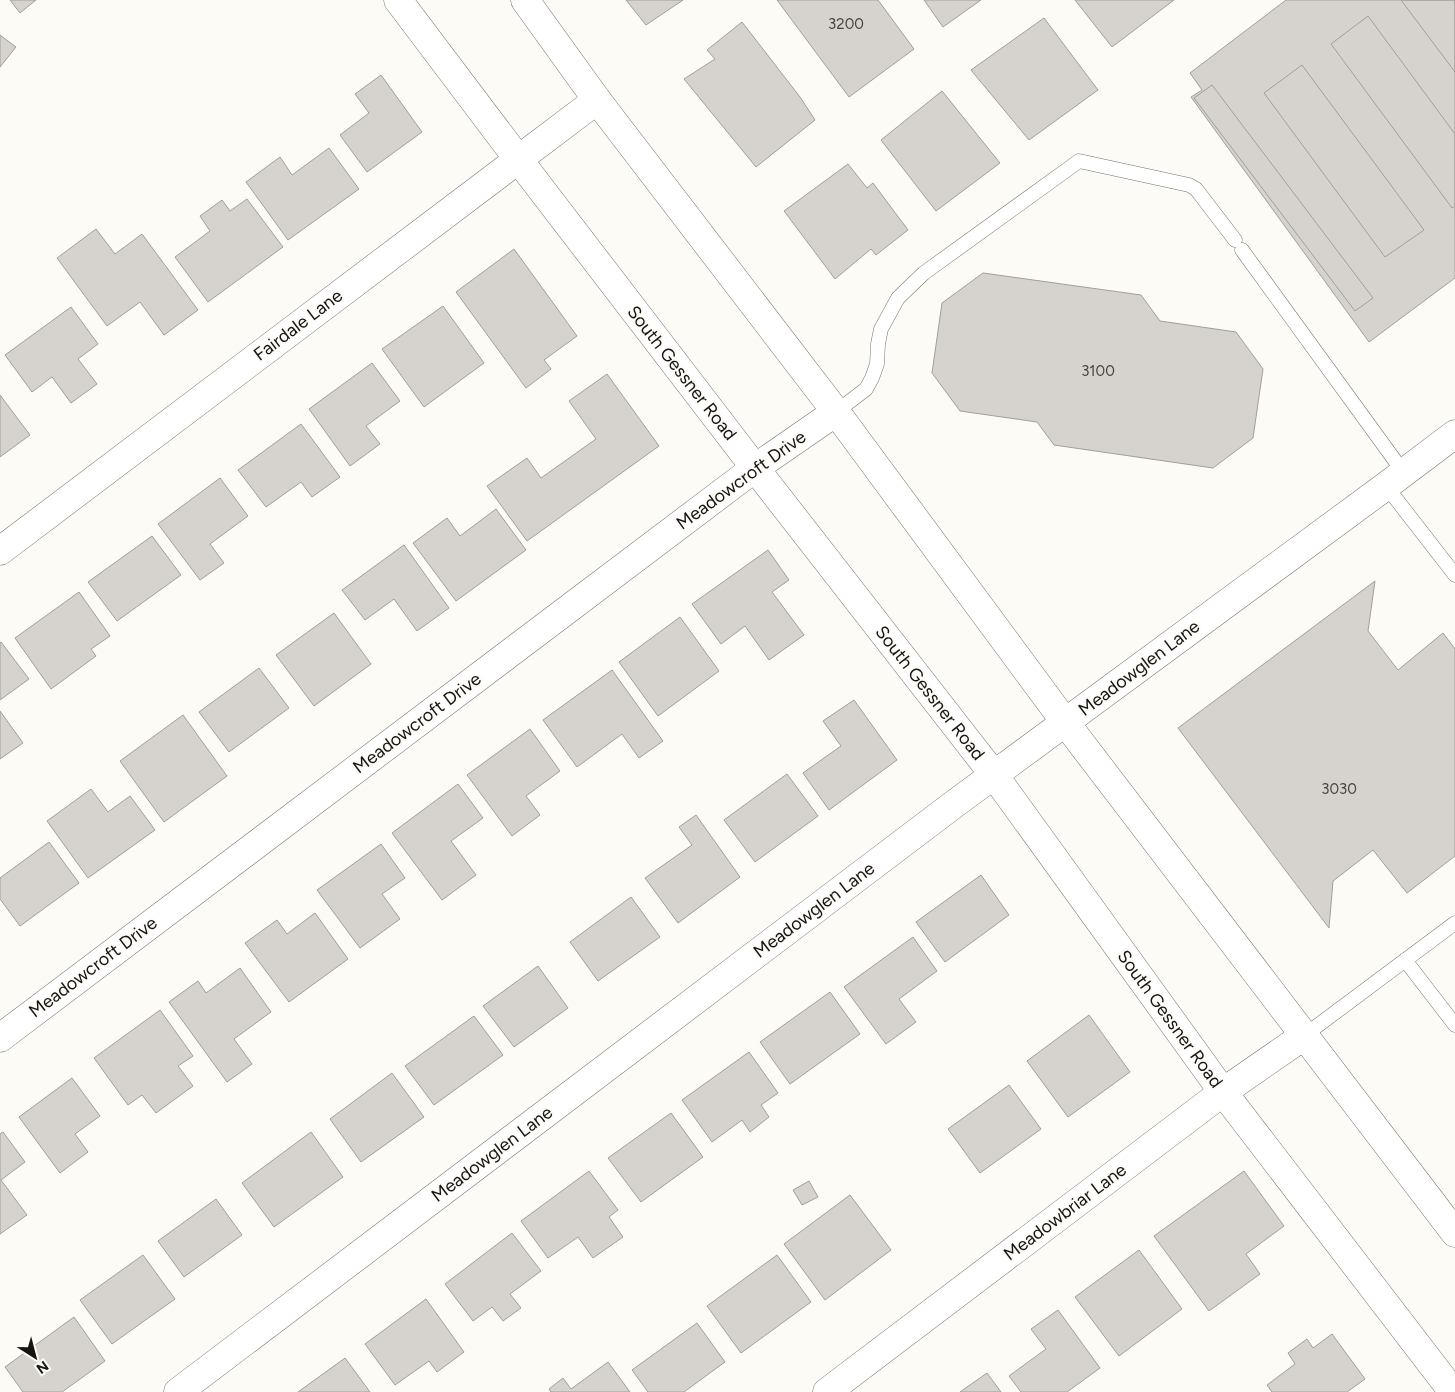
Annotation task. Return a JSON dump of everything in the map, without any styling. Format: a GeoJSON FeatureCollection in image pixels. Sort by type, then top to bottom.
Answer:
{"type":"FeatureCollection","features":[{"type":"Feature","properties":{"kind":"street","name":"South Gessner Road"},"geometry":{"type":"LineString","coordinates":[[398,0],[755,468],[994,775],[1223,1092],[1453,1392]]}},
{"type":"Feature","properties":{"kind":"street"},"geometry":{"type":"LineString","coordinates":[[525,0],[597,100],[836,412],[1065,722],[1455,1233]]}},
{"type":"Feature","properties":{"kind":"street","name":"Fairdale Lane"},"geometry":{"type":"LineString","coordinates":[[0,551],[597,100]]}},
{"type":"Feature","properties":{"kind":"street","name":"Meadowcroft Drive"},"geometry":{"type":"LineString","coordinates":[[0,1038],[755,468],[836,412]]}},
{"type":"Feature","properties":{"kind":"street","name":"Meadowglen Lane"},"geometry":{"type":"LineString","coordinates":[[178,1392],[953,805],[1454,435]]}},
{"type":"Feature","properties":{"kind":"street","name":"Meadowbriar Lane"},"geometry":{"type":"LineString","coordinates":[[827,1392],[1223,1092],[1305,1035]]}},
{"type":"Feature","properties":{"kind":"lane"},"geometry":{"type":"LineString","coordinates":[[836,412],[866,389],[872,378],[877,364],[881,328],[898,298],[924,273],[1079,161],[1189,185],[1196,189],[1238,245],[1395,480],[1455,575]]}},
{"type":"Feature","properties":{"kind":"lane"},"geometry":{"type":"LineString","coordinates":[[1305,1035],[1455,923]]}},
{"type":"Feature","properties":{"kind":"lane"},"geometry":{"type":"LineString","coordinates":[[1405,960],[1455,1025]]}},
{"type":"Feature","properties":{"kind":"building"},"geometry":{"type":"Polygon","coordinates":[[[10,0],[36,0],[20,13],[10,0]]]}},
{"type":"Feature","properties":{"kind":"building"},"geometry":{"type":"Polygon","coordinates":[[[626,0],[683,0],[646,25],[626,0]]]}},
{"type":"Feature","properties":{"kind":"building"},"geometry":{"type":"Polygon","coordinates":[[[777,0],[878,0],[914,49],[849,97],[777,0]]]}},
{"type":"Feature","properties":{"kind":"building"},"geometry":{"type":"Polygon","coordinates":[[[924,0],[981,0],[943,27],[924,0]]]}},
{"type":"Feature","properties":{"kind":"building"},"geometry":{"type":"Polygon","coordinates":[[[1075,0],[1174,0],[1112,47],[1075,0]]]}},
{"type":"Feature","properties":{"kind":"building"},"geometry":{"type":"Polygon","coordinates":[[[1286,0],[1455,0],[1455,278],[1369,342],[1191,97],[1202,90],[1190,73],[1286,0]]]}},
{"type":"Feature","properties":{"kind":"building"},"geometry":{"type":"Polygon","coordinates":[[[1401,0],[1455,0],[1455,72],[1401,0]]]}},
{"type":"Feature","properties":{"kind":"building"},"geometry":{"type":"Polygon","coordinates":[[[1368,16],[1455,134],[1455,206],[1452,208],[1331,44],[1368,16]]]}},
{"type":"Feature","properties":{"kind":"building"},"geometry":{"type":"Polygon","coordinates":[[[1044,18],[1098,90],[1029,140],[971,70],[1044,18]]]}},
{"type":"Feature","properties":{"kind":"building"},"geometry":{"type":"Polygon","coordinates":[[[742,22],[800,97],[815,120],[756,167],[684,79],[715,59],[707,50],[742,22]]]}},
{"type":"Feature","properties":{"kind":"building"},"geometry":{"type":"Polygon","coordinates":[[[0,35],[16,47],[0,67],[0,35]]]}},
{"type":"Feature","properties":{"kind":"building"},"geometry":{"type":"Polygon","coordinates":[[[1302,65],[1424,230],[1385,257],[1264,93],[1302,65]]]}},
{"type":"Feature","properties":{"kind":"building"},"geometry":{"type":"Polygon","coordinates":[[[381,75],[422,132],[367,172],[340,135],[369,113],[355,94],[381,75]]]}},
{"type":"Feature","properties":{"kind":"building"},"geometry":{"type":"Polygon","coordinates":[[[1212,85],[1373,298],[1355,311],[1194,98],[1212,85]]]}},
{"type":"Feature","properties":{"kind":"building"},"geometry":{"type":"Polygon","coordinates":[[[942,91],[1000,163],[936,211],[881,140],[942,91]]]}},
{"type":"Feature","properties":{"kind":"building"},"geometry":{"type":"Polygon","coordinates":[[[329,148],[359,189],[288,240],[246,182],[280,157],[292,175],[329,148]]]}},
{"type":"Feature","properties":{"kind":"building"},"geometry":{"type":"Polygon","coordinates":[[[848,164],[867,188],[873,183],[908,230],[876,255],[871,249],[835,279],[784,211],[848,164]]]}},
{"type":"Feature","properties":{"kind":"building"},"geometry":{"type":"Polygon","coordinates":[[[247,199],[283,247],[208,302],[175,257],[210,231],[200,216],[222,200],[230,211],[247,199]]]}},
{"type":"Feature","properties":{"kind":"building"},"geometry":{"type":"Polygon","coordinates":[[[96,229],[115,254],[142,234],[198,310],[164,335],[140,302],[107,326],[57,258],[96,229]]]}},
{"type":"Feature","properties":{"kind":"building"},"geometry":{"type":"Polygon","coordinates":[[[514,249],[577,336],[544,360],[551,369],[526,388],[456,292],[514,249]]]}},
{"type":"Feature","properties":{"kind":"building"},"geometry":{"type":"Polygon","coordinates":[[[983,273],[1141,295],[1160,321],[1236,332],[1263,369],[1253,438],[1213,468],[1054,445],[1037,422],[960,411],[932,373],[942,303],[983,273]]]}},
{"type":"Feature","properties":{"kind":"building"},"geometry":{"type":"Polygon","coordinates":[[[443,306],[484,363],[424,407],[382,349],[443,306]]]}},
{"type":"Feature","properties":{"kind":"building"},"geometry":{"type":"Polygon","coordinates":[[[71,307],[98,344],[78,359],[97,384],[71,403],[52,377],[32,392],[5,355],[71,307]]]}},
{"type":"Feature","properties":{"kind":"building"},"geometry":{"type":"Polygon","coordinates":[[[372,363],[400,401],[366,426],[380,444],[350,466],[309,409],[372,363]]]}},
{"type":"Feature","properties":{"kind":"building"},"geometry":{"type":"Polygon","coordinates":[[[607,374],[659,446],[527,541],[487,486],[527,458],[541,478],[596,439],[569,401],[607,374]]]}},
{"type":"Feature","properties":{"kind":"building"},"geometry":{"type":"Polygon","coordinates":[[[0,395],[30,435],[0,457],[0,395]]]}},
{"type":"Feature","properties":{"kind":"building"},"geometry":{"type":"Polygon","coordinates":[[[301,424],[340,477],[312,497],[301,482],[266,507],[238,470],[301,424]]]}},
{"type":"Feature","properties":{"kind":"building"},"geometry":{"type":"Polygon","coordinates":[[[220,478],[248,516],[210,544],[224,563],[200,580],[158,524],[220,478]]]}},
{"type":"Feature","properties":{"kind":"building"},"geometry":{"type":"Polygon","coordinates":[[[496,509],[526,550],[456,601],[413,543],[447,518],[460,536],[496,509]]]}},
{"type":"Feature","properties":{"kind":"building"},"geometry":{"type":"Polygon","coordinates":[[[152,536],[181,575],[117,621],[88,582],[152,536]]]}},
{"type":"Feature","properties":{"kind":"building"},"geometry":{"type":"Polygon","coordinates":[[[404,545],[449,608],[417,631],[394,599],[365,620],[342,590],[404,545]]]}},
{"type":"Feature","properties":{"kind":"building"},"geometry":{"type":"Polygon","coordinates":[[[768,550],[789,580],[772,592],[804,635],[769,660],[745,626],[721,644],[692,604],[768,550]]]}},
{"type":"Feature","properties":{"kind":"building"},"geometry":{"type":"Polygon","coordinates":[[[1375,581],[1368,631],[1398,670],[1443,633],[1455,649],[1455,856],[1407,893],[1373,850],[1333,881],[1329,928],[1178,728],[1375,581]]]}},
{"type":"Feature","properties":{"kind":"building"},"geometry":{"type":"Polygon","coordinates":[[[79,592],[110,636],[91,649],[96,656],[51,689],[15,638],[79,592]]]}},
{"type":"Feature","properties":{"kind":"building"},"geometry":{"type":"Polygon","coordinates":[[[334,613],[371,664],[314,706],[276,655],[334,613]]]}},
{"type":"Feature","properties":{"kind":"building"},"geometry":{"type":"Polygon","coordinates":[[[680,617],[719,671],[658,716],[619,662],[680,617]]]}},
{"type":"Feature","properties":{"kind":"building"},"geometry":{"type":"Polygon","coordinates":[[[0,643],[29,679],[0,700],[0,643]]]}},
{"type":"Feature","properties":{"kind":"building"},"geometry":{"type":"Polygon","coordinates":[[[259,668],[289,708],[229,752],[199,712],[259,668]]]}},
{"type":"Feature","properties":{"kind":"building"},"geometry":{"type":"Polygon","coordinates":[[[612,670],[663,741],[639,758],[622,734],[577,767],[543,720],[612,670]]]}},
{"type":"Feature","properties":{"kind":"building"},"geometry":{"type":"Polygon","coordinates":[[[854,700],[897,760],[829,810],[803,773],[841,746],[823,721],[854,700]]]}},
{"type":"Feature","properties":{"kind":"building"},"geometry":{"type":"Polygon","coordinates":[[[0,711],[23,743],[0,759],[0,711]]]}},
{"type":"Feature","properties":{"kind":"building"},"geometry":{"type":"Polygon","coordinates":[[[183,715],[227,776],[164,822],[120,761],[183,715]]]}},
{"type":"Feature","properties":{"kind":"building"},"geometry":{"type":"Polygon","coordinates":[[[530,729],[560,771],[526,796],[540,815],[512,836],[467,775],[530,729]]]}},
{"type":"Feature","properties":{"kind":"building"},"geometry":{"type":"Polygon","coordinates":[[[787,774],[818,816],[755,862],[724,820],[787,774]]]}},
{"type":"Feature","properties":{"kind":"building"},"geometry":{"type":"Polygon","coordinates":[[[458,784],[483,818],[451,841],[476,875],[442,900],[392,833],[458,784]]]}},
{"type":"Feature","properties":{"kind":"building"},"geometry":{"type":"Polygon","coordinates":[[[91,789],[108,812],[130,796],[155,830],[88,878],[47,821],[91,789]]]}},
{"type":"Feature","properties":{"kind":"building"},"geometry":{"type":"Polygon","coordinates":[[[696,815],[740,877],[678,923],[645,878],[692,845],[679,827],[696,815]]]}},
{"type":"Feature","properties":{"kind":"building"},"geometry":{"type":"Polygon","coordinates":[[[49,842],[79,883],[20,926],[0,899],[0,878],[49,842]]]}},
{"type":"Feature","properties":{"kind":"building"},"geometry":{"type":"Polygon","coordinates":[[[381,844],[405,878],[382,894],[400,919],[360,948],[317,890],[381,844]]]}},
{"type":"Feature","properties":{"kind":"building"},"geometry":{"type":"Polygon","coordinates":[[[981,875],[1009,915],[945,962],[916,922],[981,875]]]}},
{"type":"Feature","properties":{"kind":"building"},"geometry":{"type":"Polygon","coordinates":[[[631,897],[660,937],[598,981],[570,942],[631,897]]]}},
{"type":"Feature","properties":{"kind":"building"},"geometry":{"type":"Polygon","coordinates":[[[315,913],[348,959],[289,1002],[245,943],[277,920],[287,934],[315,913]]]}},
{"type":"Feature","properties":{"kind":"building"},"geometry":{"type":"Polygon","coordinates":[[[913,937],[937,971],[899,999],[916,1022],[886,1044],[844,987],[913,937]]]}},
{"type":"Feature","properties":{"kind":"building"},"geometry":{"type":"Polygon","coordinates":[[[538,966],[568,1008],[514,1047],[483,1006],[538,966]]]}},
{"type":"Feature","properties":{"kind":"building"},"geometry":{"type":"Polygon","coordinates":[[[240,968],[271,1012],[234,1039],[252,1064],[227,1082],[169,1002],[198,981],[206,993],[240,968]]]}},
{"type":"Feature","properties":{"kind":"building"},"geometry":{"type":"Polygon","coordinates":[[[830,992],[860,1034],[790,1084],[760,1042],[830,992]]]}},
{"type":"Feature","properties":{"kind":"building"},"geometry":{"type":"Polygon","coordinates":[[[160,1010],[193,1056],[178,1066],[193,1086],[156,1113],[142,1095],[128,1105],[94,1058],[160,1010]]]}},
{"type":"Feature","properties":{"kind":"building"},"geometry":{"type":"Polygon","coordinates":[[[1089,1015],[1130,1072],[1068,1117],[1027,1061],[1089,1015]]]}},
{"type":"Feature","properties":{"kind":"building"},"geometry":{"type":"Polygon","coordinates":[[[474,1016],[503,1055],[434,1105],[405,1066],[474,1016]]]}},
{"type":"Feature","properties":{"kind":"building"},"geometry":{"type":"Polygon","coordinates":[[[749,1052],[778,1093],[761,1105],[769,1117],[750,1132],[742,1120],[712,1142],[682,1100],[749,1052]]]}},
{"type":"Feature","properties":{"kind":"building"},"geometry":{"type":"Polygon","coordinates":[[[392,1073],[424,1117],[361,1162],[330,1119],[392,1073]]]}},
{"type":"Feature","properties":{"kind":"building"},"geometry":{"type":"Polygon","coordinates":[[[72,1078],[100,1116],[75,1134],[88,1152],[60,1173],[19,1117],[72,1078]]]}},
{"type":"Feature","properties":{"kind":"building"},"geometry":{"type":"Polygon","coordinates":[[[1009,1085],[1041,1129],[980,1173],[948,1129],[1009,1085]]]}},
{"type":"Feature","properties":{"kind":"building"},"geometry":{"type":"Polygon","coordinates":[[[671,1113],[703,1157],[641,1202],[608,1158],[671,1113]]]}},
{"type":"Feature","properties":{"kind":"building"},"geometry":{"type":"Polygon","coordinates":[[[3,1132],[25,1162],[1,1180],[27,1215],[0,1234],[0,1134],[3,1132]]]}},
{"type":"Feature","properties":{"kind":"building"},"geometry":{"type":"Polygon","coordinates":[[[311,1132],[343,1177],[274,1227],[242,1183],[311,1132]]]}},
{"type":"Feature","properties":{"kind":"building"},"geometry":{"type":"Polygon","coordinates":[[[589,1171],[618,1210],[609,1217],[623,1237],[593,1258],[578,1237],[548,1258],[521,1221],[589,1171]]]}},
{"type":"Feature","properties":{"kind":"building"},"geometry":{"type":"Polygon","coordinates":[[[1244,1171],[1284,1226],[1246,1254],[1260,1274],[1209,1311],[1154,1236],[1244,1171]]]}},
{"type":"Feature","properties":{"kind":"building"},"geometry":{"type":"Polygon","coordinates":[[[809,1181],[818,1197],[802,1205],[793,1190],[809,1181]]]}},
{"type":"Feature","properties":{"kind":"building"},"geometry":{"type":"Polygon","coordinates":[[[850,1195],[891,1250],[825,1300],[784,1244],[850,1195]]]}},
{"type":"Feature","properties":{"kind":"building"},"geometry":{"type":"Polygon","coordinates":[[[216,1199],[242,1235],[184,1277],[158,1241],[216,1199]]]}},
{"type":"Feature","properties":{"kind":"building"},"geometry":{"type":"Polygon","coordinates":[[[512,1233],[541,1271],[510,1294],[521,1308],[503,1321],[492,1307],[473,1321],[445,1284],[512,1233]]]}},
{"type":"Feature","properties":{"kind":"building"},"geometry":{"type":"Polygon","coordinates":[[[1139,1250],[1182,1309],[1119,1356],[1075,1297],[1139,1250]]]}},
{"type":"Feature","properties":{"kind":"building"},"geometry":{"type":"Polygon","coordinates":[[[143,1255],[175,1299],[112,1344],[80,1300],[143,1255]]]}},
{"type":"Feature","properties":{"kind":"building"},"geometry":{"type":"Polygon","coordinates":[[[777,1255],[811,1302],[741,1353],[707,1306],[777,1255]]]}},
{"type":"Feature","properties":{"kind":"building"},"geometry":{"type":"Polygon","coordinates":[[[426,1299],[464,1352],[437,1372],[429,1361],[395,1385],[365,1344],[426,1299]]]}},
{"type":"Feature","properties":{"kind":"building"},"geometry":{"type":"Polygon","coordinates":[[[1058,1310],[1100,1368],[1067,1392],[1021,1392],[1009,1376],[1046,1349],[1031,1329],[1058,1310]]]}},
{"type":"Feature","properties":{"kind":"building"},"geometry":{"type":"Polygon","coordinates":[[[74,1317],[105,1361],[62,1392],[23,1392],[5,1367],[74,1317]]]}},
{"type":"Feature","properties":{"kind":"building"},"geometry":{"type":"Polygon","coordinates":[[[697,1323],[725,1362],[684,1392],[648,1392],[632,1370],[697,1323]]]}},
{"type":"Feature","properties":{"kind":"building"},"geometry":{"type":"Polygon","coordinates":[[[1332,1334],[1365,1379],[1347,1392],[1272,1392],[1267,1385],[1295,1364],[1288,1353],[1307,1339],[1313,1348],[1332,1334]]]}},
{"type":"Feature","properties":{"kind":"building"},"geometry":{"type":"Polygon","coordinates":[[[345,1358],[370,1392],[298,1392],[345,1358]]]}},
{"type":"Feature","properties":{"kind":"building"},"geometry":{"type":"Polygon","coordinates":[[[608,1362],[630,1392],[551,1392],[549,1389],[563,1378],[571,1389],[608,1362]]]}},
{"type":"Feature","properties":{"kind":"building"},"geometry":{"type":"Polygon","coordinates":[[[987,1373],[1001,1392],[960,1392],[987,1373]]]}}]}
